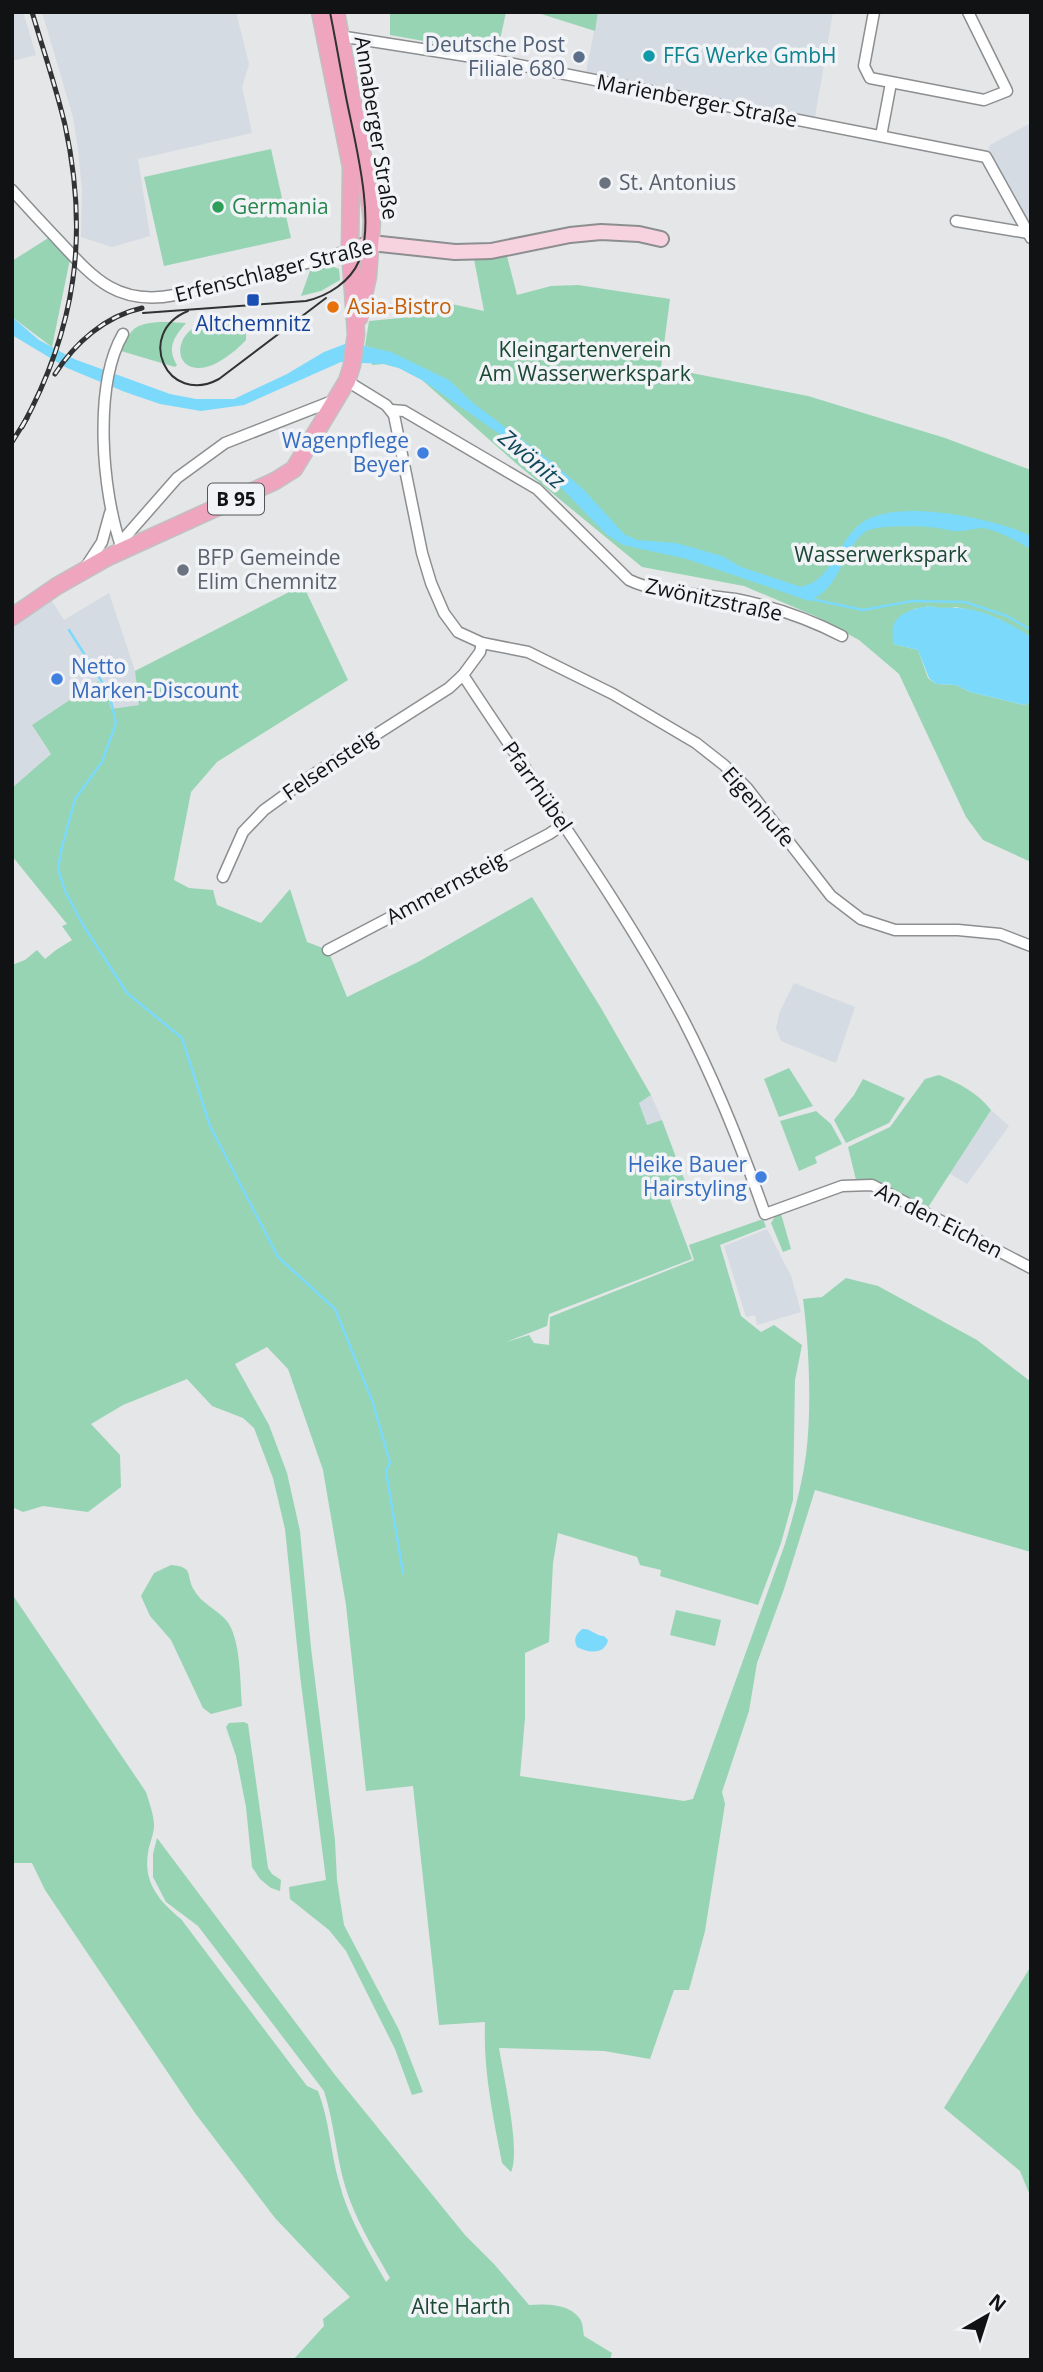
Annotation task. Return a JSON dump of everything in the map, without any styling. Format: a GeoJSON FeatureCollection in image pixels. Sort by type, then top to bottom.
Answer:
{"type":"FeatureCollection","features":[{"type":"Feature","properties":{"kind":"main road","name":"Annaberger Straße"},"geometry":{"type":"LineString","coordinates":[[12,617],[121,546],[275,481],[294,469],[350,373],[368,276],[371,243],[370,196],[333,37],[320,12]]}},
{"type":"Feature","properties":{"kind":"main road","name":"Annaberger Straße"},"geometry":{"type":"LineString","coordinates":[[336,12],[333,37],[351,167],[350,250],[356,339]]}},
{"type":"Feature","properties":{"kind":"main road","name":"Erfenschlager Straße"},"geometry":{"type":"LineString","coordinates":[[350,250],[371,243],[456,253],[491,251],[570,235],[601,232],[639,234],[661,239]]}},
{"type":"Feature","properties":{"kind":"street"},"geometry":{"type":"LineString","coordinates":[[874,12],[864,66],[870,78],[984,100],[1007,91],[968,12]]}},
{"type":"Feature","properties":{"kind":"street","name":"Marienberger Straße"},"geometry":{"type":"LineString","coordinates":[[333,37],[498,61],[986,156],[1030,236]]}},
{"type":"Feature","properties":{"kind":"street"},"geometry":{"type":"LineString","coordinates":[[881,136],[891,83]]}},
{"type":"Feature","properties":{"kind":"street","name":"Erfenschlager Straße"},"geometry":{"type":"LineString","coordinates":[[12,190],[99,282],[119,293],[137,298],[152,299],[175,295],[350,250]]}},
{"type":"Feature","properties":{"kind":"street"},"geometry":{"type":"LineString","coordinates":[[956,221],[1030,236]]}},
{"type":"Feature","properties":{"kind":"street"},"geometry":{"type":"LineString","coordinates":[[121,546],[111,512],[105,473],[104,405],[112,365],[123,334]]}},
{"type":"Feature","properties":{"kind":"street"},"geometry":{"type":"LineString","coordinates":[[350,373],[391,410],[422,553],[444,613],[458,632],[482,643],[480,652],[463,675]]}},
{"type":"Feature","properties":{"kind":"street"},"geometry":{"type":"LineString","coordinates":[[121,546],[177,478],[225,443],[335,400]]}},
{"type":"Feature","properties":{"kind":"street","name":"Zwönitzstraße"},"geometry":{"type":"LineString","coordinates":[[391,410],[404,411],[537,489],[629,580],[643,587],[736,600],[816,623],[842,636]]}},
{"type":"Feature","properties":{"kind":"street"},"geometry":{"type":"LineString","coordinates":[[84,570],[102,541],[111,512]]}},
{"type":"Feature","properties":{"kind":"street","name":"Eigenhufe"},"geometry":{"type":"LineString","coordinates":[[482,643],[528,652],[613,694],[696,743],[747,788],[831,896],[862,919],[895,930],[958,930],[1000,934],[1031,946]]}},
{"type":"Feature","properties":{"kind":"street","name":"Pfarrhübel"},"geometry":{"type":"LineString","coordinates":[[463,675],[564,824],[641,945],[683,1020],[736,1138],[765,1214]]}},
{"type":"Feature","properties":{"kind":"street","name":"Felsensteig"},"geometry":{"type":"LineString","coordinates":[[223,877],[243,832],[264,810],[311,776],[449,688],[463,675]]}},
{"type":"Feature","properties":{"kind":"street","name":"Ammernsteig"},"geometry":{"type":"LineString","coordinates":[[328,950],[564,824]]}},
{"type":"Feature","properties":{"kind":"street","name":"An den Eichen"},"geometry":{"type":"LineString","coordinates":[[765,1214],[842,1186],[872,1185],[1031,1268]]}},
{"type":"Feature","properties":{"kind":"shaded area"},"geometry":{"type":"Polygon","coordinates":[[[12,12],[23,12],[36,55],[12,61],[12,12]]]}},
{"type":"Feature","properties":{"kind":"shaded area"},"geometry":{"type":"Polygon","coordinates":[[[42,12],[236,12],[249,64],[242,87],[252,133],[138,159],[150,236],[112,247],[81,237],[82,190],[73,117],[42,12]]]}},
{"type":"Feature","properties":{"kind":"shaded area","name":"FFG Werke GmbH"},"geometry":{"type":"Polygon","coordinates":[[[598,12],[833,12],[815,117],[586,72],[598,12]]]}},
{"type":"Feature","properties":{"kind":"shaded area"},"geometry":{"type":"Polygon","coordinates":[[[1031,123],[1031,237],[987,156],[990,145],[1031,123]]]}},
{"type":"Feature","properties":{"kind":"shaded area"},"geometry":{"type":"Polygon","coordinates":[[[109,593],[135,671],[140,705],[111,709],[108,696],[97,681],[32,725],[51,754],[12,788],[12,626],[52,601],[64,620],[109,593]]]}},
{"type":"Feature","properties":{"kind":"shaded area"},"geometry":{"type":"Polygon","coordinates":[[[794,983],[855,1007],[836,1063],[781,1041],[776,1028],[780,1011],[794,983]]]}},
{"type":"Feature","properties":{"kind":"shaded area"},"geometry":{"type":"Polygon","coordinates":[[[651,1095],[662,1120],[647,1126],[639,1103],[651,1095]]]}},
{"type":"Feature","properties":{"kind":"shaded area"},"geometry":{"type":"Polygon","coordinates":[[[991,1110],[1009,1126],[967,1184],[949,1173],[991,1110]]]}},
{"type":"Feature","properties":{"kind":"shaded area"},"geometry":{"type":"Polygon","coordinates":[[[767,1229],[791,1276],[801,1312],[757,1325],[755,1315],[746,1317],[724,1246],[767,1229]]]}},
{"type":"Feature","properties":{"kind":"green space"},"geometry":{"type":"Polygon","coordinates":[[[390,12],[506,12],[497,54],[390,35],[390,12]]]}},
{"type":"Feature","properties":{"kind":"green space"},"geometry":{"type":"Polygon","coordinates":[[[535,12],[598,12],[595,31],[535,12]]]}},
{"type":"Feature","properties":{"kind":"green space","name":"Germania"},"geometry":{"type":"Polygon","coordinates":[[[271,149],[291,238],[164,266],[144,177],[271,149]]]}},
{"type":"Feature","properties":{"kind":"green space"},"geometry":{"type":"Polygon","coordinates":[[[53,235],[71,254],[52,347],[12,317],[12,261],[53,235]]]}},
{"type":"Feature","properties":{"kind":"green space"},"geometry":{"type":"Polygon","coordinates":[[[473,254],[507,256],[517,295],[551,286],[578,285],[670,299],[661,367],[808,396],[945,438],[1031,470],[1031,637],[999,619],[971,610],[955,607],[946,610],[930,606],[914,609],[893,626],[893,644],[918,650],[928,678],[936,684],[956,685],[970,692],[1024,705],[1031,702],[1031,862],[983,840],[966,817],[899,674],[859,640],[815,616],[744,586],[642,567],[518,465],[422,380],[399,368],[384,364],[372,365],[373,348],[365,346],[369,321],[411,317],[432,302],[484,311],[473,254]]]}},
{"type":"Feature","properties":{"kind":"green space"},"geometry":{"type":"Polygon","coordinates":[[[331,266],[339,269],[340,280],[321,291],[301,296],[310,271],[331,266]]]}},
{"type":"Feature","properties":{"kind":"green space"},"geometry":{"type":"Polygon","coordinates":[[[158,322],[186,323],[173,342],[172,353],[177,365],[175,367],[121,351],[127,338],[137,327],[158,322]]]}},
{"type":"Feature","properties":{"kind":"green space"},"geometry":{"type":"Polygon","coordinates":[[[221,322],[241,325],[246,329],[246,340],[231,354],[211,366],[198,368],[185,363],[180,351],[188,333],[200,326],[221,322]]]}},
{"type":"Feature","properties":{"kind":"green space"},"geometry":{"type":"Polygon","coordinates":[[[303,585],[348,680],[217,762],[191,792],[174,880],[189,888],[213,890],[217,905],[261,923],[290,889],[307,942],[328,950],[347,997],[418,962],[532,897],[651,1095],[639,1103],[647,1125],[662,1120],[689,1192],[670,1200],[692,1259],[549,1314],[547,1326],[506,1342],[529,1335],[534,1343],[549,1345],[550,1317],[694,1260],[689,1245],[763,1219],[766,1227],[720,1245],[741,1316],[761,1332],[774,1325],[802,1345],[795,1380],[793,1500],[781,1543],[758,1605],[660,1576],[661,1570],[640,1565],[637,1557],[558,1533],[553,1563],[549,1642],[525,1653],[525,1718],[520,1776],[684,1801],[693,1799],[785,1544],[800,1488],[808,1437],[809,1397],[803,1299],[822,1297],[846,1278],[878,1286],[977,1340],[1031,1382],[1031,1552],[815,1490],[757,1663],[749,1711],[722,1792],[725,1804],[705,1931],[689,1990],[674,1990],[650,2059],[604,2051],[499,2048],[513,2131],[514,2162],[511,2172],[502,2163],[492,2110],[487,2075],[485,2022],[439,2025],[413,1786],[366,1791],[346,1605],[323,1470],[288,1369],[267,1347],[235,1364],[269,1425],[287,1473],[300,1531],[344,1925],[399,2030],[423,2092],[412,2095],[395,2049],[346,1951],[329,1930],[290,1899],[289,1887],[326,1880],[285,1529],[273,1478],[254,1428],[243,1418],[212,1406],[187,1379],[123,1405],[91,1424],[120,1455],[121,1487],[88,1512],[43,1506],[23,1512],[12,1507],[12,965],[25,960],[37,950],[45,959],[72,940],[62,926],[67,924],[12,856],[12,788],[51,754],[32,725],[98,681],[108,696],[111,709],[139,705],[135,671],[303,585]]]}},
{"type":"Feature","properties":{"kind":"green space"},"geometry":{"type":"Polygon","coordinates":[[[789,1068],[813,1106],[779,1117],[764,1079],[789,1068]]]}},
{"type":"Feature","properties":{"kind":"green space"},"geometry":{"type":"Polygon","coordinates":[[[939,1075],[968,1089],[991,1110],[925,1212],[886,1191],[857,1184],[848,1147],[890,1127],[925,1079],[939,1075]]]}},
{"type":"Feature","properties":{"kind":"green space"},"geometry":{"type":"Polygon","coordinates":[[[863,1079],[905,1098],[889,1123],[846,1143],[834,1120],[863,1079]]]}},
{"type":"Feature","properties":{"kind":"green space"},"geometry":{"type":"Polygon","coordinates":[[[816,1111],[831,1124],[842,1144],[815,1157],[817,1163],[799,1171],[780,1121],[816,1111]]]}},
{"type":"Feature","properties":{"kind":"green space"},"geometry":{"type":"Polygon","coordinates":[[[781,1214],[791,1249],[783,1252],[771,1223],[776,1215],[781,1214]]]}},
{"type":"Feature","properties":{"kind":"green space"},"geometry":{"type":"Polygon","coordinates":[[[171,1565],[186,1570],[197,1595],[222,1616],[231,1628],[239,1661],[242,1706],[211,1714],[203,1708],[171,1640],[150,1616],[141,1596],[154,1573],[171,1565]]]}},
{"type":"Feature","properties":{"kind":"green space","name":"Alte Harth"},"geometry":{"type":"Polygon","coordinates":[[[12,1594],[146,1792],[154,1825],[147,1864],[155,1891],[166,1906],[181,1919],[307,2086],[318,2091],[343,2195],[359,2234],[386,2282],[390,2278],[359,2222],[345,2186],[324,2091],[198,1926],[166,1902],[153,1877],[153,1854],[157,1838],[335,2075],[465,2235],[529,2305],[563,2307],[575,2314],[581,2321],[584,2336],[612,2353],[610,2360],[293,2360],[324,2326],[323,2319],[350,2297],[275,2218],[195,2113],[45,1890],[32,1863],[12,1863],[12,1594]]]}},
{"type":"Feature","properties":{"kind":"green space"},"geometry":{"type":"Polygon","coordinates":[[[676,1610],[721,1620],[715,1646],[670,1635],[676,1610]]]}},
{"type":"Feature","properties":{"kind":"green space"},"geometry":{"type":"Polygon","coordinates":[[[229,1723],[248,1724],[268,1868],[281,1880],[280,1891],[260,1879],[252,1867],[246,1807],[236,1756],[226,1727],[229,1723]]]}},
{"type":"Feature","properties":{"kind":"green space"},"geometry":{"type":"Polygon","coordinates":[[[1031,1966],[1031,2198],[1020,2171],[944,2108],[1031,1966]]]}},
{"type":"Feature","properties":{"kind":"water"},"geometry":{"type":"Polygon","coordinates":[[[12,317],[39,340],[74,359],[170,394],[196,399],[234,399],[287,374],[324,352],[345,344],[391,352],[449,380],[473,403],[552,462],[583,489],[624,534],[637,540],[676,543],[722,556],[741,567],[801,587],[816,580],[826,571],[859,525],[874,516],[894,512],[944,513],[1015,529],[1031,536],[1031,550],[1007,536],[982,528],[956,531],[905,526],[870,530],[856,540],[829,587],[809,601],[687,559],[623,545],[607,535],[527,453],[422,380],[399,368],[384,364],[341,362],[244,405],[201,411],[160,404],[67,368],[12,335],[12,317]]]}},
{"type":"Feature","properties":{"kind":"water"},"geometry":{"type":"Polygon","coordinates":[[[930,606],[967,609],[986,614],[1031,637],[1031,702],[1024,705],[970,692],[956,685],[936,684],[929,678],[918,650],[893,644],[893,626],[899,617],[909,611],[930,606]]]}},
{"type":"Feature","properties":{"kind":"water"},"geometry":{"type":"Polygon","coordinates":[[[582,1629],[604,1636],[608,1640],[606,1645],[596,1651],[577,1647],[576,1637],[582,1629]]]}},
{"type":"Feature","properties":{"kind":"waterway"},"geometry":{"type":"LineString","coordinates":[[811,599],[863,610],[912,601],[965,602],[1007,616],[1031,630]]}},
{"type":"Feature","properties":{"kind":"waterway"},"geometry":{"type":"LineString","coordinates":[[69,630],[109,693],[116,723],[102,762],[75,799],[58,868],[65,891],[83,925],[127,993],[182,1038],[210,1126],[278,1257],[335,1309],[373,1403],[390,1463],[386,1471],[403,1573]]}},
{"type":"Feature","properties":{"kind":"tram line"},"geometry":{"type":"LineString","coordinates":[[143,313],[306,301],[337,287],[355,269],[364,245],[365,204],[330,12]]}},
{"type":"Feature","properties":{"kind":"tram line"},"geometry":{"type":"LineString","coordinates":[[188,311],[172,321],[163,335],[160,350],[164,364],[172,376],[185,383],[201,385],[219,379],[326,298]]}},
{"type":"Feature","properties":{"kind":"railway"},"geometry":{"type":"LineString","coordinates":[[22,427],[55,354],[66,317],[76,243],[76,205],[65,125],[32,12]]}},
{"type":"Feature","properties":{"kind":"railway"},"geometry":{"type":"LineString","coordinates":[[55,374],[92,332],[116,317],[142,308]]}},
{"type":"Feature","properties":{"kind":"railway"},"geometry":{"type":"LineString","coordinates":[[12,442],[27,418]]}},
{"type":"Feature","properties":{"kind":"place","name":"FFG Werke GmbH"},"geometry":{"type":"Point","coordinates":[649,56]}},
{"type":"Feature","properties":{"kind":"place","name":"Deutsche Post Filiale 680"},"geometry":{"type":"Point","coordinates":[579,57]}},
{"type":"Feature","properties":{"kind":"place","name":"St. Antonius"},"geometry":{"type":"Point","coordinates":[605,183]}},
{"type":"Feature","properties":{"kind":"place","name":"Germania"},"geometry":{"type":"Point","coordinates":[218,207]}},
{"type":"Feature","properties":{"kind":"place","name":"Altchemnitz"},"geometry":{"type":"Point","coordinates":[253,300]}},
{"type":"Feature","properties":{"kind":"place","name":"Asia-Bistro"},"geometry":{"type":"Point","coordinates":[333,307]}},
{"type":"Feature","properties":{"kind":"place","name":"Wagenpflege Beyer"},"geometry":{"type":"Point","coordinates":[423,453]}},
{"type":"Feature","properties":{"kind":"place","name":"BFP Gemeinde Elim Chemnitz"},"geometry":{"type":"Point","coordinates":[183,570]}},
{"type":"Feature","properties":{"kind":"place","name":"Netto Marken-Discount"},"geometry":{"type":"Point","coordinates":[57,679]}},
{"type":"Feature","properties":{"kind":"place","name":"Heike Bauer Hairstyling"},"geometry":{"type":"Point","coordinates":[761,1177]}},
{"type":"Feature","properties":{"kind":"park label","name":"Kleingartenverein Am Wasserwerkspark"},"geometry":{"type":"Point","coordinates":[585,362]}},
{"type":"Feature","properties":{"kind":"park label","name":"Wasserwerkspark"},"geometry":{"type":"Point","coordinates":[881,555]}},
{"type":"Feature","properties":{"kind":"water label","name":"Zwönitz"},"geometry":{"type":"Point","coordinates":[532,459]}}]}
